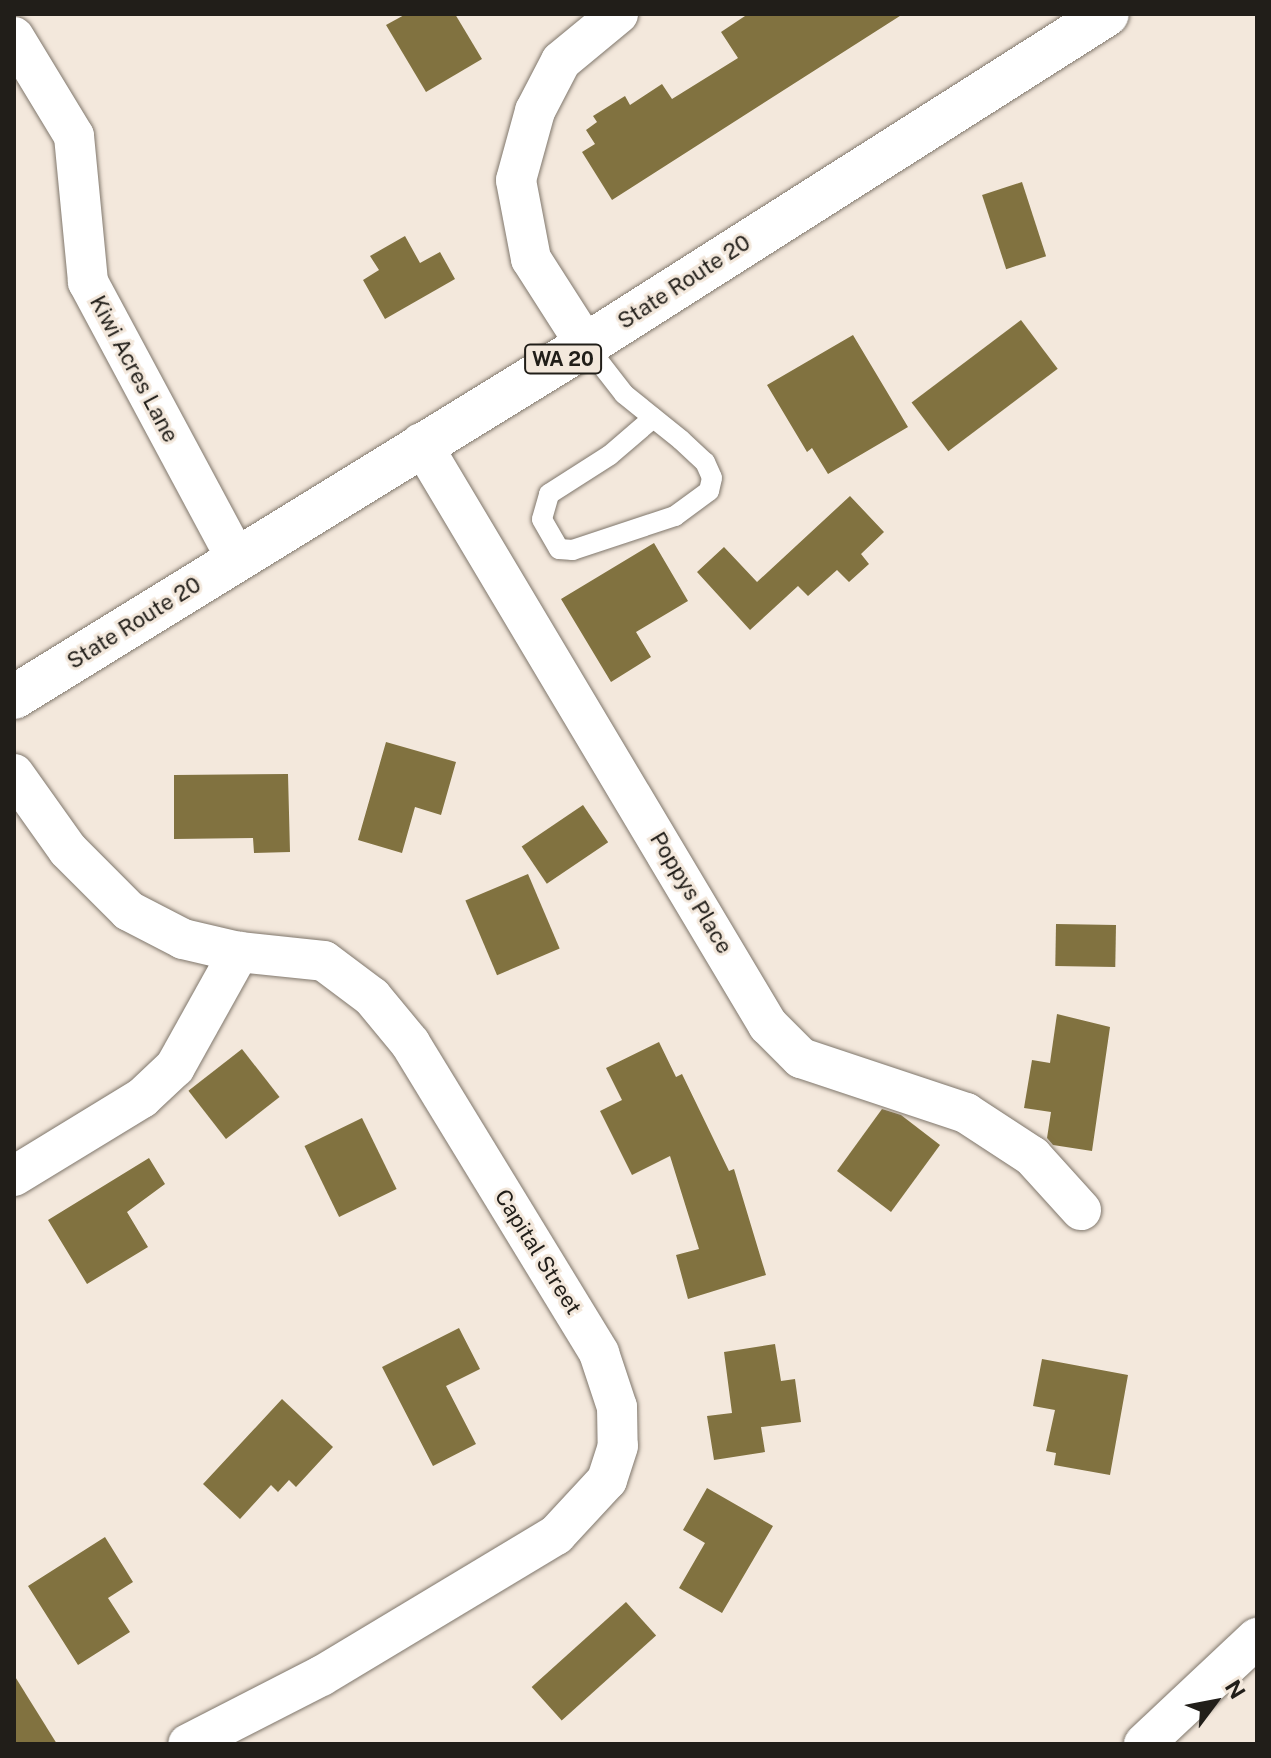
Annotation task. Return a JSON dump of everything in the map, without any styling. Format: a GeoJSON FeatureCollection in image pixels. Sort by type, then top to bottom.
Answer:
{"type":"FeatureCollection","features":[{"type":"Feature","properties":{"kind":"main road","name":"State Route 20"},"geometry":{"type":"LineString","coordinates":[[14,697],[421,443],[586,345],[1107,14]]}},
{"type":"Feature","properties":{"kind":"street"},"geometry":{"type":"LineString","coordinates":[[586,345],[531,259],[516,180],[535,111],[561,61],[593,21]]}},
{"type":"Feature","properties":{"kind":"street","name":"Kiwi Acres Lane"},"geometry":{"type":"LineString","coordinates":[[14,37],[74,136],[88,282],[237,560]]}},
{"type":"Feature","properties":{"kind":"street","name":"Poppys Place"},"geometry":{"type":"LineString","coordinates":[[421,443],[768,1025],[801,1058],[966,1113],[1032,1156],[1081,1210]]}},
{"type":"Feature","properties":{"kind":"street","name":"Capital Street"},"geometry":{"type":"LineString","coordinates":[[14,774],[68,850],[129,911],[183,939],[239,952],[324,961],[372,997],[410,1043],[599,1353],[617,1407],[618,1446],[607,1480],[556,1535],[321,1676],[188,1744]]}},
{"type":"Feature","properties":{"kind":"street"},"geometry":{"type":"LineString","coordinates":[[14,1176],[142,1098],[175,1067],[239,952]]}},
{"type":"Feature","properties":{"kind":"street"},"geometry":{"type":"LineString","coordinates":[[1144,1744],[1257,1638]]}},
{"type":"Feature","properties":{"kind":"lane"},"geometry":{"type":"LineString","coordinates":[[586,345],[624,394],[653,418],[705,462],[712,478],[709,491],[675,516],[573,550],[559,549],[542,519],[549,494],[610,455],[653,418]]}},
{"type":"Feature","properties":{"kind":"building"},"geometry":{"type":"Polygon","coordinates":[[[406,14],[455,14],[482,59],[426,92],[386,25],[406,14]]]}},
{"type":"Feature","properties":{"kind":"building"},"geometry":{"type":"Polygon","coordinates":[[[748,14],[903,14],[612,200],[582,152],[595,144],[586,130],[597,122],[593,116],[625,96],[630,105],[662,84],[672,99],[738,58],[721,32],[748,14]]]}},
{"type":"Feature","properties":{"kind":"building"},"geometry":{"type":"Polygon","coordinates":[[[1022,182],[1046,256],[1006,269],[982,195],[1022,182]]]}},
{"type":"Feature","properties":{"kind":"building"},"geometry":{"type":"Polygon","coordinates":[[[405,236],[420,263],[440,252],[455,279],[385,319],[363,280],[379,270],[370,256],[405,236]]]}},
{"type":"Feature","properties":{"kind":"building"},"geometry":{"type":"Polygon","coordinates":[[[1021,320],[1058,369],[948,451],[912,402],[1021,320]]]}},
{"type":"Feature","properties":{"kind":"building"},"geometry":{"type":"Polygon","coordinates":[[[853,335],[908,427],[828,474],[812,448],[807,452],[767,385],[853,335]]]}},
{"type":"Feature","properties":{"kind":"building"},"geometry":{"type":"Polygon","coordinates":[[[850,496],[884,532],[861,554],[869,564],[849,582],[837,570],[808,596],[798,586],[750,630],[697,572],[724,547],[757,582],[850,496]]]}},
{"type":"Feature","properties":{"kind":"building"},"geometry":{"type":"Polygon","coordinates":[[[654,543],[688,601],[636,632],[651,657],[611,682],[561,599],[654,543]]]}},
{"type":"Feature","properties":{"kind":"building"},"geometry":{"type":"Polygon","coordinates":[[[386,742],[456,762],[441,815],[415,807],[402,853],[358,840],[386,742]]]}},
{"type":"Feature","properties":{"kind":"building"},"geometry":{"type":"Polygon","coordinates":[[[288,774],[290,852],[254,853],[253,838],[174,839],[174,775],[288,774]]]}},
{"type":"Feature","properties":{"kind":"building"},"geometry":{"type":"Polygon","coordinates":[[[583,805],[608,842],[547,884],[522,846],[583,805]]]}},
{"type":"Feature","properties":{"kind":"building"},"geometry":{"type":"Polygon","coordinates":[[[528,874],[560,949],[497,975],[465,901],[528,874]]]}},
{"type":"Feature","properties":{"kind":"building"},"geometry":{"type":"Polygon","coordinates":[[[1056,924],[1116,925],[1115,967],[1055,966],[1056,924]]]}},
{"type":"Feature","properties":{"kind":"building"},"geometry":{"type":"Polygon","coordinates":[[[1057,1014],[1110,1027],[1092,1151],[1053,1145],[1047,1138],[1051,1112],[1024,1108],[1032,1060],[1050,1063],[1057,1014]]]}},
{"type":"Feature","properties":{"kind":"building"},"geometry":{"type":"Polygon","coordinates":[[[659,1042],[676,1077],[682,1074],[729,1171],[734,1169],[766,1275],[688,1299],[676,1255],[699,1249],[670,1156],[632,1175],[600,1111],[622,1100],[606,1068],[659,1042]]]}},
{"type":"Feature","properties":{"kind":"building"},"geometry":{"type":"Polygon","coordinates":[[[242,1049],[280,1097],[226,1139],[188,1091],[242,1049]]]}},
{"type":"Feature","properties":{"kind":"building"},"geometry":{"type":"Polygon","coordinates":[[[882,1109],[901,1115],[940,1145],[891,1212],[837,1171],[882,1109]]]}},
{"type":"Feature","properties":{"kind":"building"},"geometry":{"type":"Polygon","coordinates":[[[362,1118],[397,1189],[339,1217],[304,1146],[362,1118]]]}},
{"type":"Feature","properties":{"kind":"building"},"geometry":{"type":"Polygon","coordinates":[[[149,1158],[165,1184],[127,1212],[148,1247],[87,1284],[48,1220],[149,1158]]]}},
{"type":"Feature","properties":{"kind":"building"},"geometry":{"type":"Polygon","coordinates":[[[459,1328],[480,1369],[446,1386],[476,1444],[433,1466],[382,1367],[459,1328]]]}},
{"type":"Feature","properties":{"kind":"building"},"geometry":{"type":"Polygon","coordinates":[[[775,1344],[781,1381],[795,1379],[801,1422],[761,1427],[765,1452],[714,1460],[707,1416],[732,1413],[724,1352],[775,1344]]]}},
{"type":"Feature","properties":{"kind":"building"},"geometry":{"type":"Polygon","coordinates":[[[1042,1359],[1128,1375],[1110,1475],[1054,1465],[1056,1453],[1046,1451],[1055,1410],[1033,1406],[1042,1359]]]}},
{"type":"Feature","properties":{"kind":"building"},"geometry":{"type":"Polygon","coordinates":[[[282,1399],[333,1447],[296,1487],[289,1480],[278,1492],[271,1485],[240,1519],[203,1484],[282,1399]]]}},
{"type":"Feature","properties":{"kind":"building"},"geometry":{"type":"Polygon","coordinates":[[[707,1488],[773,1526],[722,1613],[679,1588],[705,1543],[683,1530],[707,1488]]]}},
{"type":"Feature","properties":{"kind":"building"},"geometry":{"type":"Polygon","coordinates":[[[105,1537],[133,1582],[108,1598],[130,1632],[78,1665],[28,1586],[105,1537]]]}},
{"type":"Feature","properties":{"kind":"building"},"geometry":{"type":"Polygon","coordinates":[[[626,1602],[656,1635],[562,1720],[532,1687],[626,1602]]]}},
{"type":"Feature","properties":{"kind":"building"},"geometry":{"type":"Polygon","coordinates":[[[14,1675],[57,1744],[14,1744],[14,1675]]]}}]}
